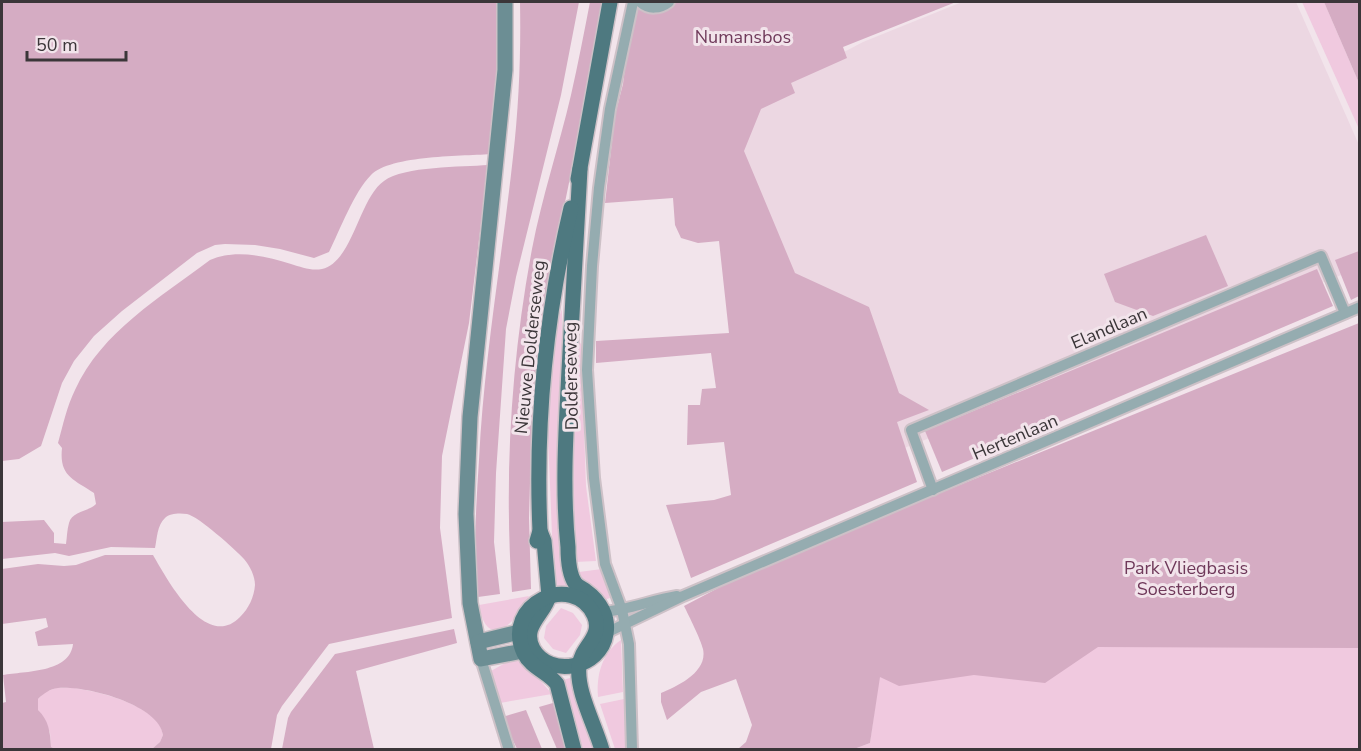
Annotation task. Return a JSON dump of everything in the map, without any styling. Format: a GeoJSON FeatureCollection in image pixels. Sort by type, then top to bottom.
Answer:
{"type":"FeatureCollection","features":[{"type":"Feature","properties":{"kind":"main road"},"geometry":{"type":"LineString","coordinates":[[505,2],[505,70],[470,417],[466,514],[470,603],[482,659],[528,651]]}},
{"type":"Feature","properties":{"kind":"main road","name":"Nieuwe Dolderseweg"},"geometry":{"type":"LineString","coordinates":[[544,598],[539,579],[536,541],[540,531],[539,444],[542,378],[559,256],[580,169],[610,2]]}},
{"type":"Feature","properties":{"kind":"main road","name":"Nieuwe Dolderseweg"},"geometry":{"type":"LineString","coordinates":[[580,169],[566,465],[567,546],[575,583],[594,598],[598,613]]}},
{"type":"Feature","properties":{"kind":"main road"},"geometry":{"type":"LineString","coordinates":[[560,595],[576,598],[598,613],[606,633],[603,645],[583,664],[554,665],[528,651],[519,632],[526,612],[544,598],[560,595]]}},
{"type":"Feature","properties":{"kind":"main road"},"geometry":{"type":"LineString","coordinates":[[544,598],[543,610],[531,625],[527,658],[542,672],[552,677],[557,684],[574,750]]}},
{"type":"Feature","properties":{"kind":"main road"},"geometry":{"type":"LineString","coordinates":[[598,613],[594,638],[583,654],[583,664],[602,750]]}},
{"type":"Feature","properties":{"kind":"main road"},"geometry":{"type":"LineString","coordinates":[[478,642],[519,632]]}},
{"type":"Feature","properties":{"kind":"street","name":"Dolderseweg"},"geometry":{"type":"LineString","coordinates":[[632,750],[629,644],[622,610],[605,564],[600,534],[587,370],[592,266],[599,188],[610,109],[633,2]]}},
{"type":"Feature","properties":{"kind":"street"},"geometry":{"type":"LineString","coordinates":[[640,2],[644,6],[653,8],[663,7],[669,2]]}},
{"type":"Feature","properties":{"kind":"street","name":"Elandlaan"},"geometry":{"type":"LineString","coordinates":[[933,490],[911,430],[1321,256],[1345,313]]}},
{"type":"Feature","properties":{"kind":"street","name":"Hertenlaan"},"geometry":{"type":"LineString","coordinates":[[606,633],[683,596],[1359,306]]}},
{"type":"Feature","properties":{"kind":"street","name":"Hertenlaan"},"geometry":{"type":"LineString","coordinates":[[598,613],[622,610],[658,599],[683,596]]}},
{"type":"Feature","properties":{"kind":"street"},"geometry":{"type":"LineString","coordinates":[[482,659],[509,750]]}},
{"type":"Feature","properties":{"kind":"shaded area"},"geometry":{"type":"Polygon","coordinates":[[[962,2],[1296,2],[1359,145],[1359,268],[874,460],[741,152],[757,98],[863,42],[962,2]]]}},
{"type":"Feature","properties":{"kind":"green space"},"geometry":{"type":"Polygon","coordinates":[[[2,2],[499,2],[493,154],[411,160],[381,168],[371,175],[359,191],[329,252],[314,258],[255,245],[215,245],[197,253],[122,311],[94,336],[74,361],[62,383],[41,446],[19,459],[2,461],[2,2]]]}},
{"type":"Feature","properties":{"kind":"green space"},"geometry":{"type":"Polygon","coordinates":[[[520,2],[579,2],[561,95],[516,277],[506,329],[496,473],[494,542],[500,594],[478,597],[476,529],[481,422],[515,138],[519,79],[520,2]]]}},
{"type":"Feature","properties":{"kind":"green space"},"geometry":{"type":"Polygon","coordinates":[[[590,2],[606,2],[545,300],[532,415],[529,518],[531,589],[512,592],[509,463],[519,334],[536,230],[571,95],[590,2]]]}},
{"type":"Feature","properties":{"kind":"green space","name":"Numansbos"},"geometry":{"type":"Polygon","coordinates":[[[633,2],[956,2],[843,47],[847,58],[791,83],[795,93],[761,109],[744,151],[795,273],[869,307],[899,393],[929,410],[897,422],[917,482],[691,578],[666,505],[714,500],[731,495],[724,442],[687,445],[688,405],[700,405],[702,389],[716,388],[711,353],[596,363],[596,341],[729,333],[719,241],[698,243],[681,238],[675,225],[673,198],[605,203],[615,115],[623,84],[633,2]]]}},
{"type":"Feature","properties":{"kind":"green space"},"geometry":{"type":"Polygon","coordinates":[[[1302,2],[1324,2],[1359,83],[1359,129],[1302,2]]]}},
{"type":"Feature","properties":{"kind":"green space"},"geometry":{"type":"Polygon","coordinates":[[[1324,2],[1359,2],[1359,83],[1324,2]]]}},
{"type":"Feature","properties":{"kind":"green space"},"geometry":{"type":"Polygon","coordinates":[[[488,165],[469,323],[442,456],[440,528],[452,618],[329,644],[277,715],[271,749],[152,749],[160,742],[163,735],[158,724],[149,714],[102,693],[58,688],[52,689],[38,699],[38,710],[47,722],[51,747],[55,749],[2,749],[2,703],[6,702],[3,675],[45,669],[55,665],[64,661],[73,644],[38,646],[35,632],[48,627],[46,618],[2,624],[2,569],[38,564],[76,565],[105,555],[153,555],[189,608],[201,619],[214,625],[227,625],[240,617],[254,594],[254,578],[244,559],[208,527],[187,514],[172,514],[162,521],[155,548],[111,547],[69,556],[55,553],[2,559],[2,522],[44,520],[54,533],[54,543],[66,544],[68,528],[73,516],[96,504],[94,493],[65,471],[62,448],[58,443],[72,396],[100,350],[152,302],[210,260],[240,254],[271,258],[306,268],[322,269],[333,264],[341,255],[368,201],[375,189],[384,181],[405,172],[488,165]]]}},
{"type":"Feature","properties":{"kind":"green space"},"geometry":{"type":"Polygon","coordinates":[[[1206,235],[1228,286],[1153,316],[1115,302],[1104,274],[1206,235]]]}},
{"type":"Feature","properties":{"kind":"green space"},"geometry":{"type":"Polygon","coordinates":[[[1359,251],[1359,296],[1351,300],[1335,260],[1359,251]]]}},
{"type":"Feature","properties":{"kind":"green space"},"geometry":{"type":"Polygon","coordinates":[[[1317,269],[1333,306],[942,472],[925,431],[1317,269]]]}},
{"type":"Feature","properties":{"kind":"green space"},"geometry":{"type":"Polygon","coordinates":[[[562,309],[561,458],[570,586],[554,586],[547,408],[555,328],[562,309]]]}},
{"type":"Feature","properties":{"kind":"green space","name":"Park Vliegbasis Soesterberg"},"geometry":{"type":"Polygon","coordinates":[[[1359,323],[1359,749],[854,749],[870,743],[879,677],[1359,323]]]}},
{"type":"Feature","properties":{"kind":"green space","name":"Park Vliegbasis Soesterberg"},"geometry":{"type":"Polygon","coordinates":[[[1359,323],[1359,648],[1098,647],[1045,683],[974,675],[899,686],[880,677],[870,743],[854,749],[738,749],[746,742],[752,725],[736,679],[701,692],[667,720],[661,702],[661,693],[690,677],[701,665],[703,657],[702,645],[684,606],[760,566],[1359,323]]]}},
{"type":"Feature","properties":{"kind":"green space"},"geometry":{"type":"Polygon","coordinates":[[[576,338],[581,344],[586,486],[596,561],[575,562],[573,485],[576,338]]]}},
{"type":"Feature","properties":{"kind":"green space"},"geometry":{"type":"Polygon","coordinates":[[[602,569],[610,598],[604,600],[585,584],[579,572],[602,569]]]}},
{"type":"Feature","properties":{"kind":"green space"},"geometry":{"type":"Polygon","coordinates":[[[529,596],[510,623],[495,630],[488,628],[479,605],[529,596]]]}},
{"type":"Feature","properties":{"kind":"green space"},"geometry":{"type":"Polygon","coordinates":[[[561,608],[573,613],[582,625],[580,635],[566,653],[553,649],[544,638],[546,626],[561,608]]]}},
{"type":"Feature","properties":{"kind":"green space"},"geometry":{"type":"Polygon","coordinates":[[[454,629],[457,643],[356,671],[374,749],[282,749],[291,712],[335,654],[454,629]]]}},
{"type":"Feature","properties":{"kind":"green space"},"geometry":{"type":"Polygon","coordinates":[[[621,640],[623,692],[598,697],[599,673],[602,665],[609,651],[621,640]]]}},
{"type":"Feature","properties":{"kind":"green space"},"geometry":{"type":"Polygon","coordinates":[[[512,659],[526,664],[552,694],[500,703],[491,671],[512,659]]]}},
{"type":"Feature","properties":{"kind":"green space"},"geometry":{"type":"Polygon","coordinates":[[[575,678],[593,749],[583,749],[563,680],[575,678]]]}},
{"type":"Feature","properties":{"kind":"green space"},"geometry":{"type":"Polygon","coordinates":[[[56,688],[74,688],[103,694],[142,709],[160,725],[163,735],[160,742],[152,749],[55,749],[51,747],[50,732],[38,710],[38,699],[45,692],[56,688]]]}},
{"type":"Feature","properties":{"kind":"green space"},"geometry":{"type":"Polygon","coordinates":[[[624,699],[626,749],[615,749],[600,704],[624,699]]]}},
{"type":"Feature","properties":{"kind":"green space"},"geometry":{"type":"Polygon","coordinates":[[[553,703],[567,749],[557,749],[539,707],[553,703]]]}},
{"type":"Feature","properties":{"kind":"green space"},"geometry":{"type":"Polygon","coordinates":[[[526,710],[542,749],[517,749],[502,717],[526,710]]]}}]}
